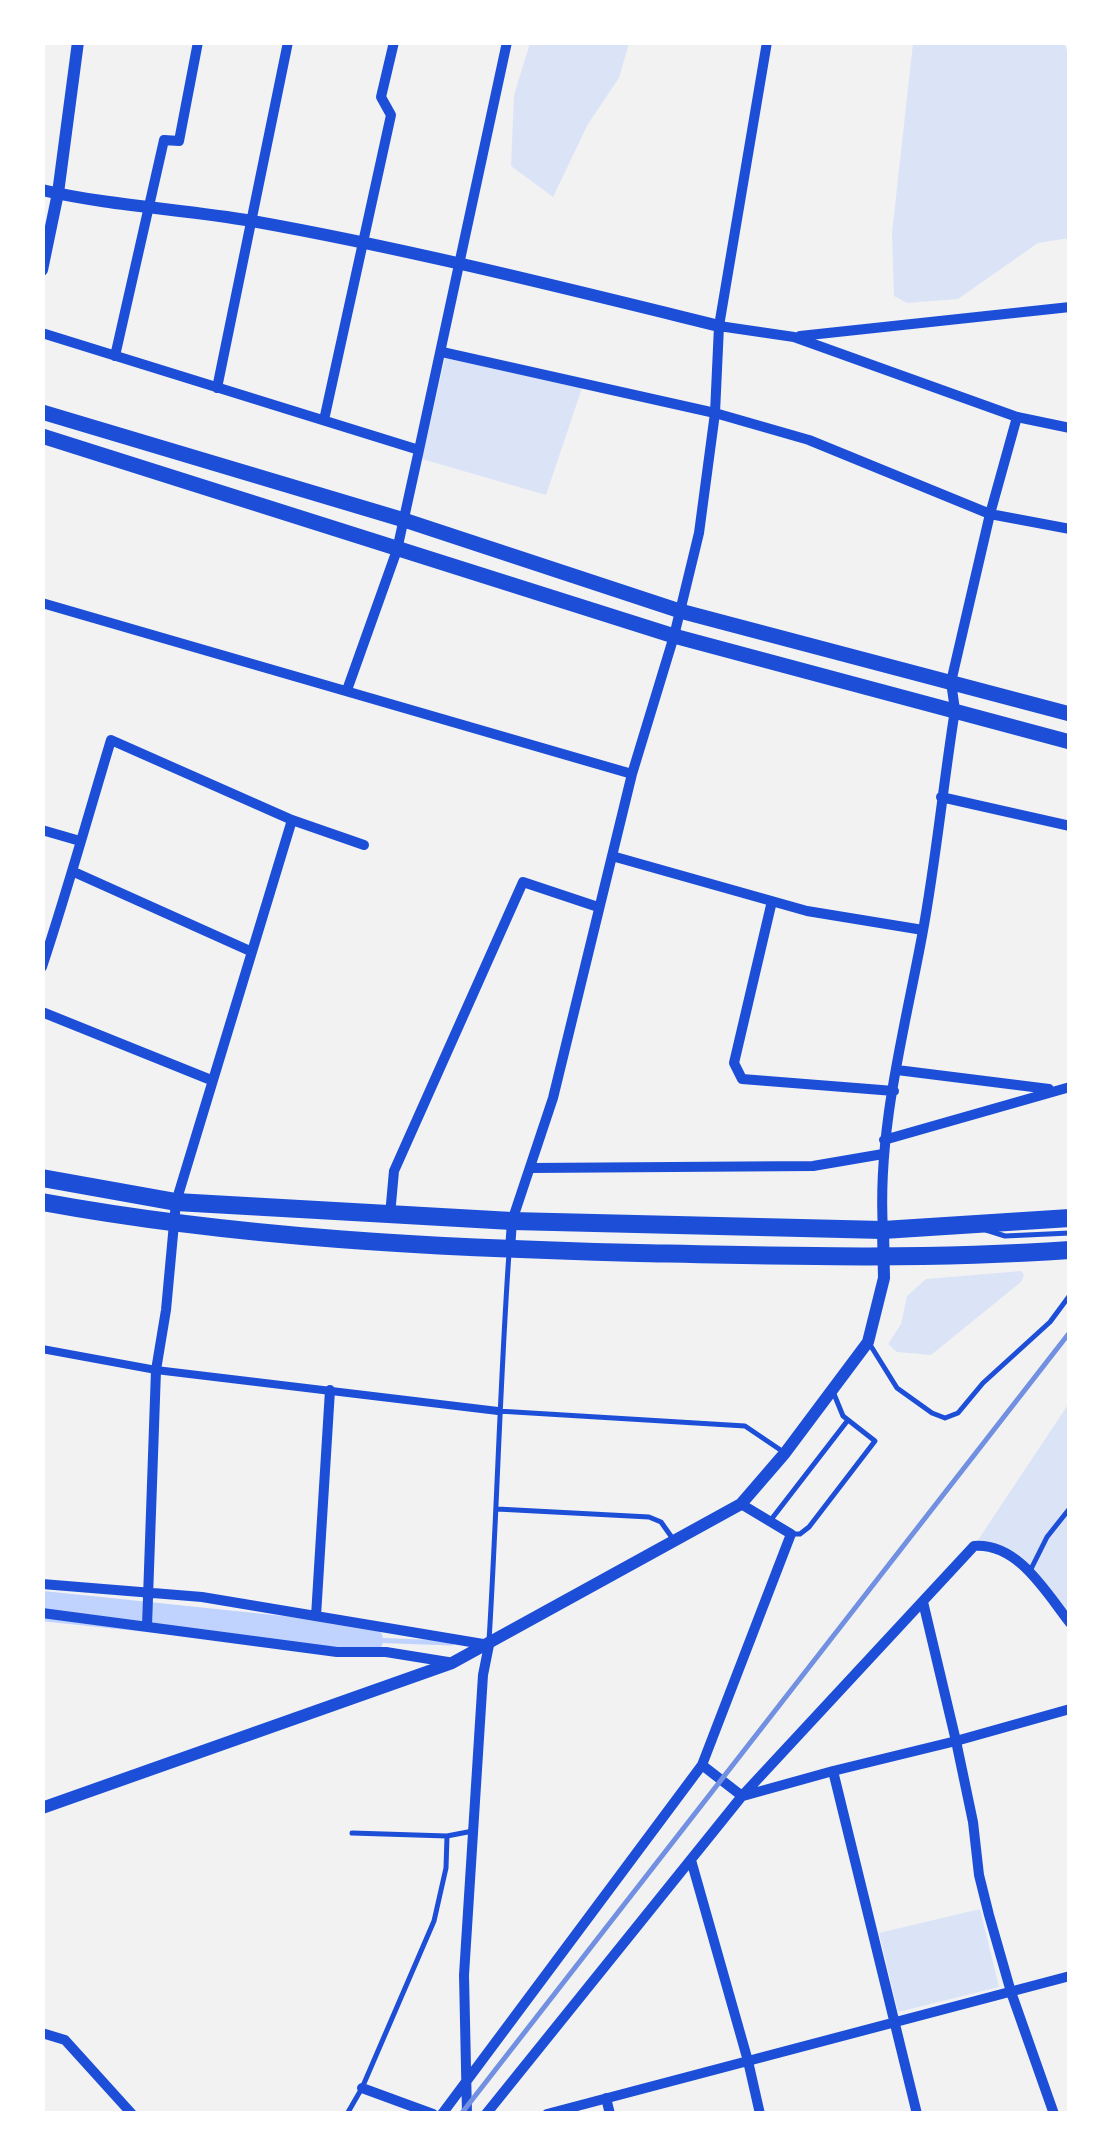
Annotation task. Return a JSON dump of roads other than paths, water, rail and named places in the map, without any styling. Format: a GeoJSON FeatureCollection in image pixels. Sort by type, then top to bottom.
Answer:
{"type":"FeatureCollection","features":[{"type":"Feature","properties":{"kind":"highway"},"geometry":{"type":"LineString","coordinates":[[42,1178],[176,1202],[512,1221],[883,1230],[1070,1218]]}},
{"type":"Feature","properties":{"kind":"highway"},"geometry":{"type":"LineString","coordinates":[[42,1202],[174,1224],[510,1250],[884,1258],[1070,1250]]}},
{"type":"Feature","properties":{"kind":"main road"},"geometry":{"type":"LineString","coordinates":[[42,412],[404,520],[680,611],[1070,714]]}},
{"type":"Feature","properties":{"kind":"main road"},"geometry":{"type":"LineString","coordinates":[[42,436],[674,636],[1070,742]]}},
{"type":"Feature","properties":{"kind":"street"},"geometry":{"type":"LineString","coordinates":[[42,270],[58,193],[78,42]]}},
{"type":"Feature","properties":{"kind":"street"},"geometry":{"type":"LineString","coordinates":[[115,356],[164,140],[178,141],[198,42]]}},
{"type":"Feature","properties":{"kind":"street"},"geometry":{"type":"LineString","coordinates":[[217,388],[288,42]]}},
{"type":"Feature","properties":{"kind":"street"},"geometry":{"type":"LineString","coordinates":[[324,420],[391,115],[381,96],[394,42]]}},
{"type":"Feature","properties":{"kind":"street"},"geometry":{"type":"LineString","coordinates":[[348,690],[397,550],[507,42]]}},
{"type":"Feature","properties":{"kind":"street"},"geometry":{"type":"LineString","coordinates":[[510,1250],[512,1221],[553,1098],[632,774],[674,636],[699,533],[714,413],[719,326],[767,42]]}},
{"type":"Feature","properties":{"kind":"street"},"geometry":{"type":"LineString","coordinates":[[42,190],[250,221],[459,263],[719,326],[794,337],[1018,417],[1070,428]]}},
{"type":"Feature","properties":{"kind":"street"},"geometry":{"type":"LineString","coordinates":[[794,337],[1070,307]]}},
{"type":"Feature","properties":{"kind":"street"},"geometry":{"type":"LineString","coordinates":[[42,333],[419,450]]}},
{"type":"Feature","properties":{"kind":"street"},"geometry":{"type":"LineString","coordinates":[[442,352],[714,413],[808,440],[990,514],[1070,529]]}},
{"type":"Feature","properties":{"kind":"street"},"geometry":{"type":"LineString","coordinates":[[42,1808],[452,1663],[741,1504],[785,1453],[868,1342],[884,1278],[884,1140],[923,930],[955,710],[951,682],[990,514],[1018,417]]}},
{"type":"Feature","properties":{"kind":"street"},"geometry":{"type":"LineString","coordinates":[[42,603],[632,774]]}},
{"type":"Feature","properties":{"kind":"street"},"geometry":{"type":"LineString","coordinates":[[42,967],[112,740],[292,820],[364,845]]}},
{"type":"Feature","properties":{"kind":"street"},"geometry":{"type":"LineString","coordinates":[[941,797],[1070,826]]}},
{"type":"Feature","properties":{"kind":"street"},"geometry":{"type":"LineString","coordinates":[[146,1626],[156,1370],[176,1202],[292,820]]}},
{"type":"Feature","properties":{"kind":"street"},"geometry":{"type":"LineString","coordinates":[[42,830],[80,840]]}},
{"type":"Feature","properties":{"kind":"street"},"geometry":{"type":"LineString","coordinates":[[612,856],[807,911],[923,930]]}},
{"type":"Feature","properties":{"kind":"street"},"geometry":{"type":"LineString","coordinates":[[74,872],[250,951]]}},
{"type":"Feature","properties":{"kind":"street"},"geometry":{"type":"LineString","coordinates":[[390,1214],[394,1172],[523,882],[598,907]]}},
{"type":"Feature","properties":{"kind":"street"},"geometry":{"type":"LineString","coordinates":[[772,901],[734,1063],[736,1073],[742,1080],[894,1091]]}},
{"type":"Feature","properties":{"kind":"street"},"geometry":{"type":"LineString","coordinates":[[42,1012],[211,1080]]}},
{"type":"Feature","properties":{"kind":"street"},"geometry":{"type":"LineString","coordinates":[[896,1070],[1064,1088]]}},
{"type":"Feature","properties":{"kind":"street"},"geometry":{"type":"LineString","coordinates":[[884,1140],[1064,1088]]}},
{"type":"Feature","properties":{"kind":"street"},"geometry":{"type":"LineString","coordinates":[[530,1168],[813,1166],[883,1154]]}},
{"type":"Feature","properties":{"kind":"street"},"geometry":{"type":"LineString","coordinates":[[42,1349],[156,1370],[498,1411]]}},
{"type":"Feature","properties":{"kind":"street"},"geometry":{"type":"LineString","coordinates":[[316,1616],[330,1390]]}},
{"type":"Feature","properties":{"kind":"street"},"geometry":{"type":"LineString","coordinates":[[442,2114],[702,1766],[791,1534],[741,1504]]}},
{"type":"Feature","properties":{"kind":"street"},"geometry":{"type":"LineString","coordinates":[[486,2114],[742,1796],[974,1546],[992,1545],[1030,1571],[1070,1622]]}},
{"type":"Feature","properties":{"kind":"street"},"geometry":{"type":"LineString","coordinates":[[42,1584],[202,1597],[488,1645]]}},
{"type":"Feature","properties":{"kind":"street"},"geometry":{"type":"LineString","coordinates":[[924,1602],[973,1822],[979,1875],[1012,1992],[1054,2114]]}},
{"type":"Feature","properties":{"kind":"street"},"geometry":{"type":"LineString","coordinates":[[42,1613],[336,1652],[386,1652],[452,1663]]}},
{"type":"Feature","properties":{"kind":"street"},"geometry":{"type":"LineString","coordinates":[[467,2114],[464,1975],[488,1645]]}},
{"type":"Feature","properties":{"kind":"street"},"geometry":{"type":"LineString","coordinates":[[742,1796],[1070,1709]]}},
{"type":"Feature","properties":{"kind":"street"},"geometry":{"type":"LineString","coordinates":[[702,1766],[742,1796]]}},
{"type":"Feature","properties":{"kind":"street"},"geometry":{"type":"LineString","coordinates":[[833,1771],[917,2114]]}},
{"type":"Feature","properties":{"kind":"street"},"geometry":{"type":"LineString","coordinates":[[691,1860],[760,2114]]}},
{"type":"Feature","properties":{"kind":"street"},"geometry":{"type":"LineString","coordinates":[[547,2114],[1070,1976]]}},
{"type":"Feature","properties":{"kind":"street"},"geometry":{"type":"LineString","coordinates":[[42,2033],[65,2040],[132,2114]]}},
{"type":"Feature","properties":{"kind":"street"},"geometry":{"type":"LineString","coordinates":[[362,2088],[433,2114]]}},
{"type":"Feature","properties":{"kind":"street"},"geometry":{"type":"LineString","coordinates":[[606,2098],[610,2114]]}},
{"type":"Feature","properties":{"kind":"lane"},"geometry":{"type":"LineString","coordinates":[[969,1225],[1005,1236],[1070,1233]]}},
{"type":"Feature","properties":{"kind":"lane"},"geometry":{"type":"LineString","coordinates":[[488,1645],[497,1509],[498,1411],[510,1250]]}},
{"type":"Feature","properties":{"kind":"lane"},"geometry":{"type":"LineString","coordinates":[[868,1342],[897,1388],[932,1413],[946,1418],[958,1413],[982,1384],[1050,1322],[1070,1295]]}},
{"type":"Feature","properties":{"kind":"lane"},"geometry":{"type":"LineString","coordinates":[[791,1534],[809,1528],[875,1441],[836,1406],[834,1386]]}},
{"type":"Feature","properties":{"kind":"lane"},"geometry":{"type":"LineString","coordinates":[[498,1411],[745,1426],[785,1453]]}},
{"type":"Feature","properties":{"kind":"lane"},"geometry":{"type":"LineString","coordinates":[[770,1521],[848,1420]]}},
{"type":"Feature","properties":{"kind":"lane"},"geometry":{"type":"LineString","coordinates":[[1030,1571],[1047,1536],[1070,1508]]}},
{"type":"Feature","properties":{"kind":"lane"},"geometry":{"type":"LineString","coordinates":[[497,1509],[649,1517],[662,1522],[673,1539]]}},
{"type":"Feature","properties":{"kind":"lane"},"geometry":{"type":"LineString","coordinates":[[352,1834],[447,1836],[474,1831]]}},
{"type":"Feature","properties":{"kind":"lane"},"geometry":{"type":"LineString","coordinates":[[347,2114],[434,1921],[446,1868],[447,1836]]}},
{"type":"Feature","properties":{"kind":"waterway"},"geometry":{"type":"LineString","coordinates":[[42,1606],[368,1640]]}},
{"type":"Feature","properties":{"kind":"waterway"},"geometry":{"type":"LineString","coordinates":[[368,1640],[452,1643]]}},
{"type":"Feature","properties":{"kind":"railway"},"geometry":{"type":"LineString","coordinates":[[461,2114],[1070,1332]]}}]}
